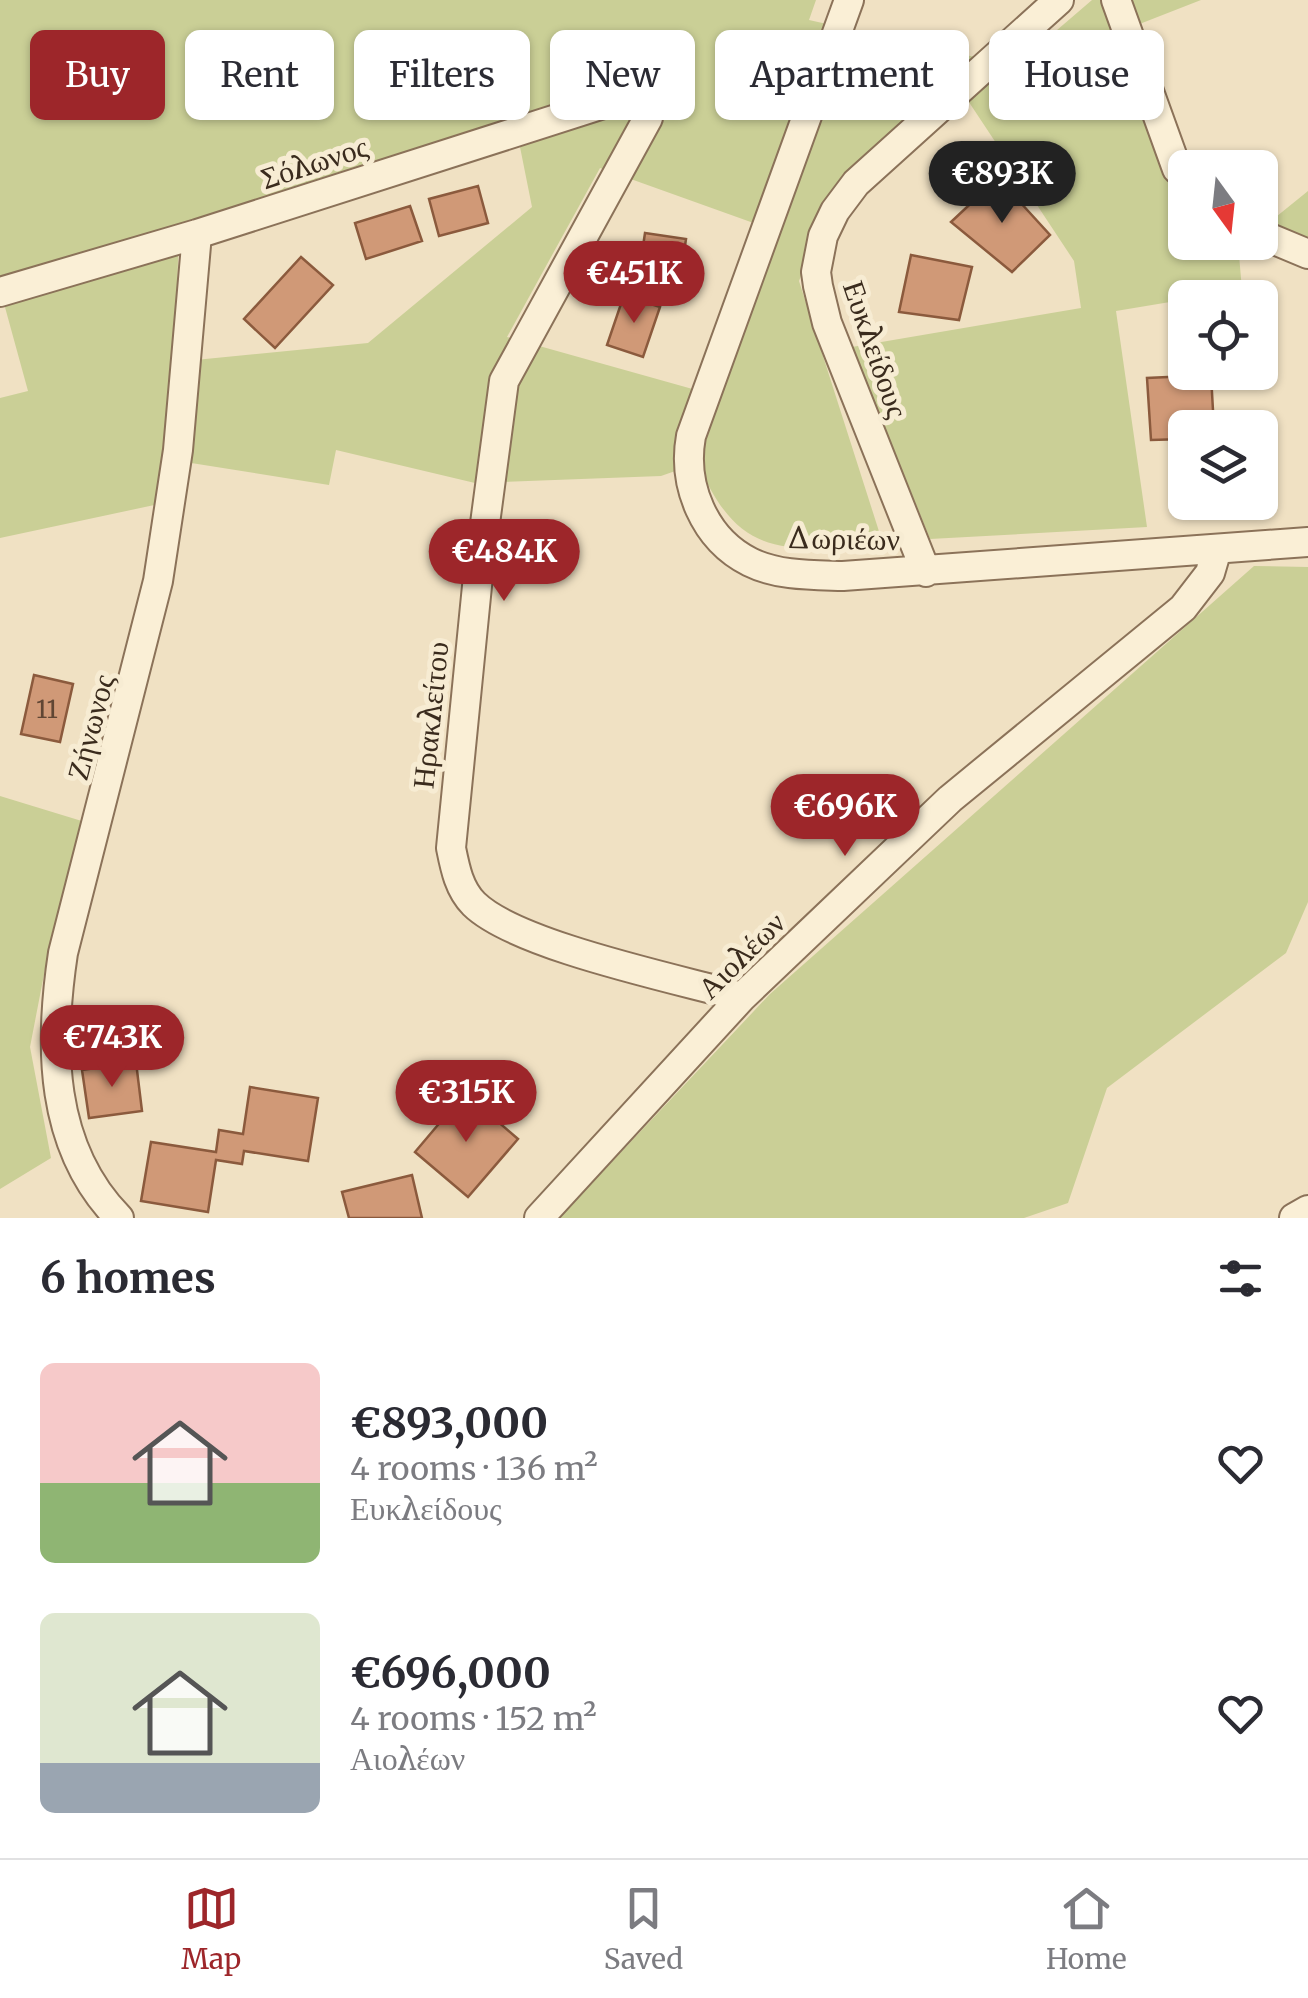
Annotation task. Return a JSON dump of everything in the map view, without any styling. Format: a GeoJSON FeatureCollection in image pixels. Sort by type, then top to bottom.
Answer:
{"type":"FeatureCollection","features":[{"type":"Feature","properties":{"kind":"street","name":"Δωριέων"},"geometry":{"type":"LineString","coordinates":[[849,0],[696,414],[688,470],[709,524],[722,541],[750,562],[815,575],[926,572],[1308,542]]}},
{"type":"Feature","properties":{"kind":"street","name":"Ευκλείδους"},"geometry":{"type":"LineString","coordinates":[[926,572],[827,323],[816,272],[817,258],[834,211],[856,183],[1059,0]]}},
{"type":"Feature","properties":{"kind":"street"},"geometry":{"type":"LineString","coordinates":[[1116,0],[1169,150]]}},
{"type":"Feature","properties":{"kind":"street","name":"Σόλωνος"},"geometry":{"type":"LineString","coordinates":[[0,292],[197,234],[551,120]]}},
{"type":"Feature","properties":{"kind":"street","name":"Ηρακλείτου"},"geometry":{"type":"LineString","coordinates":[[647,120],[504,381],[478,576],[451,848],[456,873],[472,902],[505,928],[742,998]]}},
{"type":"Feature","properties":{"kind":"street","name":"Ζήνωνος"},"geometry":{"type":"LineString","coordinates":[[119,1218],[87,1176],[69,1133],[54,1066],[54,1015],[63,953],[158,581],[178,450],[197,234]]}},
{"type":"Feature","properties":{"kind":"street"},"geometry":{"type":"LineString","coordinates":[[1278,242],[1308,254]]}},
{"type":"Feature","properties":{"kind":"street","name":"Αιολέων"},"geometry":{"type":"LineString","coordinates":[[539,1218],[742,998],[950,799],[1182,608],[1210,573],[1217,548]]}},
{"type":"Feature","properties":{"kind":"street"},"geometry":{"type":"LineString","coordinates":[[1294,1218],[1308,1210]]}},
{"type":"Feature","properties":{"kind":"green space"},"geometry":{"type":"Polygon","coordinates":[[[0,0],[816,0],[809,20],[854,30],[715,30],[715,120],[915,120],[830,202],[799,281],[884,547],[794,547],[750,534],[714,496],[698,463],[661,476],[475,483],[336,450],[329,485],[166,459],[159,504],[0,538],[0,398],[28,391],[0,289],[0,0]],[[515,122],[179,226],[175,362],[368,343],[532,207],[515,122]],[[600,168],[507,337],[721,397],[776,231],[600,168]]]}},
{"type":"Feature","properties":{"kind":"green space"},"geometry":{"type":"Polygon","coordinates":[[[1092,0],[1109,0],[1119,30],[1057,30],[1092,0]]]}},
{"type":"Feature","properties":{"kind":"green space"},"geometry":{"type":"Polygon","coordinates":[[[1132,0],[1201,0],[1137,25],[1132,0]]]}},
{"type":"Feature","properties":{"kind":"green space"},"geometry":{"type":"Polygon","coordinates":[[[969,56],[989,60],[989,120],[1147,120],[1168,165],[1168,260],[1239,260],[1241,280],[1168,280],[1168,302],[1116,311],[1147,527],[930,539],[852,347],[1081,308],[1074,261],[969,102],[969,56]]]}},
{"type":"Feature","properties":{"kind":"green space"},"geometry":{"type":"Polygon","coordinates":[[[1308,191],[1308,240],[1278,229],[1278,215],[1308,191]]]}},
{"type":"Feature","properties":{"kind":"green space"},"geometry":{"type":"Polygon","coordinates":[[[1254,566],[1308,567],[1308,902],[1286,953],[1107,1088],[1068,1203],[1024,1218],[559,1218],[770,994],[1254,566]]]}},
{"type":"Feature","properties":{"kind":"green space"},"geometry":{"type":"Polygon","coordinates":[[[0,796],[85,822],[52,933],[30,1047],[51,1158],[0,1189],[0,796]]]}},
{"type":"Feature","properties":{"kind":"building"},"geometry":{"type":"Polygon","coordinates":[[[998,178],[1050,235],[1012,272],[951,222],[998,178]]]}},
{"type":"Feature","properties":{"kind":"building"},"geometry":{"type":"Polygon","coordinates":[[[478,186],[488,223],[439,236],[429,199],[478,186]]]}},
{"type":"Feature","properties":{"kind":"building"},"geometry":{"type":"Polygon","coordinates":[[[410,206],[422,241],[366,259],[355,223],[410,206]]]}},
{"type":"Feature","properties":{"kind":"building"},"geometry":{"type":"Polygon","coordinates":[[[645,233],[686,239],[678,293],[637,287],[645,233]]]}},
{"type":"Feature","properties":{"kind":"building"},"geometry":{"type":"Polygon","coordinates":[[[911,255],[972,267],[959,320],[899,312],[911,255]]]}},
{"type":"Feature","properties":{"kind":"building"},"geometry":{"type":"Polygon","coordinates":[[[301,257],[333,285],[275,348],[244,319],[301,257]]]}},
{"type":"Feature","properties":{"kind":"building"},"geometry":{"type":"Polygon","coordinates":[[[624,295],[660,307],[643,357],[607,345],[624,295]]]}},
{"type":"Feature","properties":{"kind":"building"},"geometry":{"type":"Polygon","coordinates":[[[1168,377],[1168,390],[1212,390],[1213,410],[1168,410],[1168,440],[1151,440],[1147,378],[1168,377]]]}},
{"type":"Feature","properties":{"kind":"building"},"geometry":{"type":"Polygon","coordinates":[[[34,675],[73,684],[60,742],[21,734],[34,675]]]}},
{"type":"Feature","properties":{"kind":"building"},"geometry":{"type":"Polygon","coordinates":[[[136,1062],[142,1111],[89,1118],[82,1070],[136,1062]]]}},
{"type":"Feature","properties":{"kind":"building"},"geometry":{"type":"Polygon","coordinates":[[[250,1087],[318,1098],[308,1161],[244,1151],[242,1164],[216,1160],[208,1212],[141,1201],[151,1142],[216,1152],[219,1130],[243,1134],[250,1087]]]}},
{"type":"Feature","properties":{"kind":"building"},"geometry":{"type":"Polygon","coordinates":[[[465,1093],[518,1139],[468,1197],[415,1152],[465,1093]]]}},
{"type":"Feature","properties":{"kind":"building"},"geometry":{"type":"Polygon","coordinates":[[[412,1175],[422,1218],[349,1218],[342,1192],[412,1175]]]}}]}
